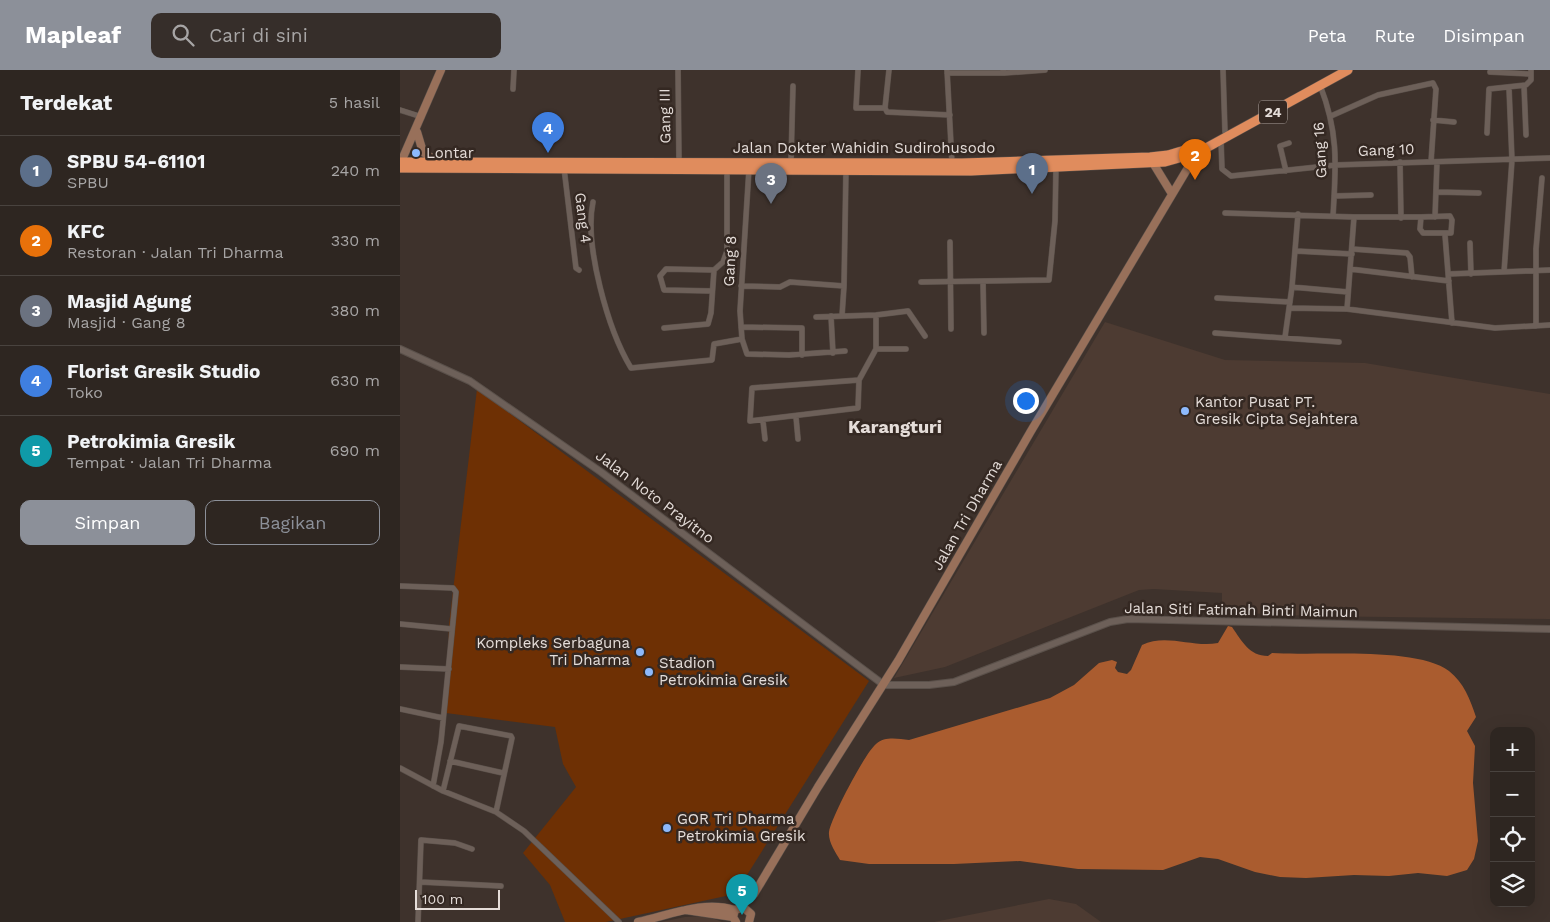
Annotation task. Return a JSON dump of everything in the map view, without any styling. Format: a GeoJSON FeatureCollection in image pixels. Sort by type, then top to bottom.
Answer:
{"type":"FeatureCollection","features":[{"type":"Feature","properties":{"kind":"highway","name":"Jalan Dokter Wahidin Sudirohusodo"},"geometry":{"type":"LineString","coordinates":[[400,164],[436,161],[679,161],[749,169],[971,171],[1152,160],[1198,150],[1336,70]]}},
{"type":"Feature","properties":{"kind":"highway","name":"Jalan Dokter Wahidin Sudirohusodo"},"geometry":{"type":"LineString","coordinates":[[1223,136],[1348,70]]}},
{"type":"Feature","properties":{"kind":"highway","name":"Jalan Dokter Wahidin Sudirohusodo"},"geometry":{"type":"LineString","coordinates":[[400,164],[564,168],[791,162],[952,163],[1152,160]]}},
{"type":"Feature","properties":{"kind":"main road"},"geometry":{"type":"LineString","coordinates":[[400,164],[417,130],[441,70]]}},
{"type":"Feature","properties":{"kind":"main road"},"geometry":{"type":"LineString","coordinates":[[417,130],[423,152],[436,161]]}},
{"type":"Feature","properties":{"kind":"main road","name":"Jalan Tri Dharma"},"geometry":{"type":"LineString","coordinates":[[736,914],[754,894],[818,787],[884,685],[1198,150]]}},
{"type":"Feature","properties":{"kind":"main road"},"geometry":{"type":"LineString","coordinates":[[1152,160],[1172,194]]}},
{"type":"Feature","properties":{"kind":"main road","name":"Jalan Tri Dharma"},"geometry":{"type":"LineString","coordinates":[[750,918],[754,894]]}},
{"type":"Feature","properties":{"kind":"main road"},"geometry":{"type":"LineString","coordinates":[[638,922],[686,910],[736,914],[746,908],[750,918]]}},
{"type":"Feature","properties":{"kind":"street"},"geometry":{"type":"LineString","coordinates":[[514,70],[514,89]]}},
{"type":"Feature","properties":{"kind":"street","name":"Gang III"},"geometry":{"type":"LineString","coordinates":[[678,70],[679,161]]}},
{"type":"Feature","properties":{"kind":"street"},"geometry":{"type":"LineString","coordinates":[[858,70],[856,108],[885,108]]}},
{"type":"Feature","properties":{"kind":"street"},"geometry":{"type":"LineString","coordinates":[[889,70],[885,108],[887,112],[950,115]]}},
{"type":"Feature","properties":{"kind":"street"},"geometry":{"type":"LineString","coordinates":[[952,163],[947,72],[1045,70]]}},
{"type":"Feature","properties":{"kind":"street"},"geometry":{"type":"LineString","coordinates":[[1223,70],[1223,136]]}},
{"type":"Feature","properties":{"kind":"street"},"geometry":{"type":"LineString","coordinates":[[1487,133],[1489,89],[1524,86],[1530,82],[1531,72],[1490,72]]}},
{"type":"Feature","properties":{"kind":"street"},"geometry":{"type":"LineString","coordinates":[[1331,116],[1378,95],[1430,83],[1435,86],[1433,120],[1436,217]]}},
{"type":"Feature","properties":{"kind":"street","name":"Gang 16"},"geometry":{"type":"LineString","coordinates":[[1320,85],[1334,127],[1336,165],[1333,216]]}},
{"type":"Feature","properties":{"kind":"street"},"geometry":{"type":"LineString","coordinates":[[791,162],[793,86]]}},
{"type":"Feature","properties":{"kind":"street"},"geometry":{"type":"LineString","coordinates":[[1524,86],[1526,135]]}},
{"type":"Feature","properties":{"kind":"street"},"geometry":{"type":"LineString","coordinates":[[1504,272],[1512,160],[1509,88]]}},
{"type":"Feature","properties":{"kind":"street"},"geometry":{"type":"LineString","coordinates":[[400,110],[422,117]]}},
{"type":"Feature","properties":{"kind":"street"},"geometry":{"type":"LineString","coordinates":[[1433,120],[1454,122]]}},
{"type":"Feature","properties":{"kind":"street","name":"Gang 10"},"geometry":{"type":"LineString","coordinates":[[1223,136],[1222,169],[1226,174],[1243,176],[1336,165],[1550,158]]}},
{"type":"Feature","properties":{"kind":"street"},"geometry":{"type":"LineString","coordinates":[[1286,171],[1280,146],[1289,143]]}},
{"type":"Feature","properties":{"kind":"street"},"geometry":{"type":"LineString","coordinates":[[1400,162],[1401,218]]}},
{"type":"Feature","properties":{"kind":"street"},"geometry":{"type":"LineString","coordinates":[[712,291],[664,290],[660,276],[666,270],[714,270],[723,262],[727,251],[727,165]]}},
{"type":"Feature","properties":{"kind":"street"},"geometry":{"type":"LineString","coordinates":[[921,282],[1049,280],[1055,221],[1056,166]]}},
{"type":"Feature","properties":{"kind":"street","name":"Gang 4"},"geometry":{"type":"LineString","coordinates":[[564,168],[576,268],[579,270]]}},
{"type":"Feature","properties":{"kind":"street","name":"Gang 8"},"geometry":{"type":"LineString","coordinates":[[749,169],[741,286],[742,339],[748,354],[802,355]]}},
{"type":"Feature","properties":{"kind":"street"},"geometry":{"type":"LineString","coordinates":[[842,316],[846,169]]}},
{"type":"Feature","properties":{"kind":"street"},"geometry":{"type":"LineString","coordinates":[[1536,326],[1535,271],[1542,178]]}},
{"type":"Feature","properties":{"kind":"street"},"geometry":{"type":"LineString","coordinates":[[1436,192],[1479,193]]}},
{"type":"Feature","properties":{"kind":"street"},"geometry":{"type":"LineString","coordinates":[[1334,196],[1370,195]]}},
{"type":"Feature","properties":{"kind":"street"},"geometry":{"type":"LineString","coordinates":[[593,202],[590,220],[595,261],[608,311],[631,368],[712,360],[714,344],[742,339]]}},
{"type":"Feature","properties":{"kind":"street"},"geometry":{"type":"LineString","coordinates":[[1225,213],[1401,218],[1421,217],[1436,217],[1449,216],[1452,218],[1451,233],[1445,235],[1423,233],[1420,229],[1421,217]]}},
{"type":"Feature","properties":{"kind":"street"},"geometry":{"type":"LineString","coordinates":[[1285,337],[1296,251],[1298,214]]}},
{"type":"Feature","properties":{"kind":"street"},"geometry":{"type":"LineString","coordinates":[[1346,309],[1354,217]]}},
{"type":"Feature","properties":{"kind":"street"},"geometry":{"type":"LineString","coordinates":[[1445,235],[1452,323]]}},
{"type":"Feature","properties":{"kind":"street"},"geometry":{"type":"LineString","coordinates":[[950,242],[951,329]]}},
{"type":"Feature","properties":{"kind":"street"},"geometry":{"type":"LineString","coordinates":[[1470,243],[1471,274]]}},
{"type":"Feature","properties":{"kind":"street"},"geometry":{"type":"LineString","coordinates":[[1296,251],[1407,253],[1410,257],[1412,277]]}},
{"type":"Feature","properties":{"kind":"street"},"geometry":{"type":"LineString","coordinates":[[1350,269],[1412,277],[1449,278],[1471,274],[1550,270]]}},
{"type":"Feature","properties":{"kind":"street"},"geometry":{"type":"LineString","coordinates":[[664,328],[708,324],[711,314],[714,270]]}},
{"type":"Feature","properties":{"kind":"street"},"geometry":{"type":"LineString","coordinates":[[741,286],[780,287],[790,282],[844,286]]}},
{"type":"Feature","properties":{"kind":"street"},"geometry":{"type":"LineString","coordinates":[[983,282],[984,333]]}},
{"type":"Feature","properties":{"kind":"street"},"geometry":{"type":"LineString","coordinates":[[1292,287],[1348,292]]}},
{"type":"Feature","properties":{"kind":"street"},"geometry":{"type":"LineString","coordinates":[[1217,298],[1290,302]]}},
{"type":"Feature","properties":{"kind":"street"},"geometry":{"type":"LineString","coordinates":[[1289,308],[1346,309],[1495,328],[1550,325]]}},
{"type":"Feature","properties":{"kind":"street"},"geometry":{"type":"LineString","coordinates":[[816,317],[876,315],[908,311],[925,336]]}},
{"type":"Feature","properties":{"kind":"street"},"geometry":{"type":"LineString","coordinates":[[859,380],[752,388],[750,421],[763,421],[858,408],[859,380],[876,349],[876,315]]}},
{"type":"Feature","properties":{"kind":"street"},"geometry":{"type":"LineString","coordinates":[[831,316],[833,352]]}},
{"type":"Feature","properties":{"kind":"street"},"geometry":{"type":"LineString","coordinates":[[741,326],[802,328],[802,355],[845,350]]}},
{"type":"Feature","properties":{"kind":"street"},"geometry":{"type":"LineString","coordinates":[[1215,333],[1339,342]]}},
{"type":"Feature","properties":{"kind":"street","name":"Jalan Noto Prayitno"},"geometry":{"type":"LineString","coordinates":[[400,349],[470,381],[601,472],[884,685]]}},
{"type":"Feature","properties":{"kind":"street"},"geometry":{"type":"LineString","coordinates":[[876,349],[906,349]]}},
{"type":"Feature","properties":{"kind":"street"},"geometry":{"type":"LineString","coordinates":[[796,417],[798,439]]}},
{"type":"Feature","properties":{"kind":"street"},"geometry":{"type":"LineString","coordinates":[[763,421],[765,439]]}},
{"type":"Feature","properties":{"kind":"street"},"geometry":{"type":"LineString","coordinates":[[400,586],[454,588],[457,594],[433,786]]}},
{"type":"Feature","properties":{"kind":"street","name":"Jalan Siti Fatimah Binti Maimun"},"geometry":{"type":"LineString","coordinates":[[884,685],[929,685],[954,682],[1110,622],[1128,619],[1550,629]]}},
{"type":"Feature","properties":{"kind":"street"},"geometry":{"type":"LineString","coordinates":[[400,624],[452,629]]}},
{"type":"Feature","properties":{"kind":"street"},"geometry":{"type":"LineString","coordinates":[[400,667],[449,669]]}},
{"type":"Feature","properties":{"kind":"street"},"geometry":{"type":"LineString","coordinates":[[400,709],[443,718]]}},
{"type":"Feature","properties":{"kind":"street"},"geometry":{"type":"LineString","coordinates":[[444,791],[460,726],[511,736],[496,812]]}},
{"type":"Feature","properties":{"kind":"street"},"geometry":{"type":"LineString","coordinates":[[450,761],[504,773]]}},
{"type":"Feature","properties":{"kind":"street"},"geometry":{"type":"LineString","coordinates":[[400,768],[433,786],[496,812],[524,831],[619,922]]}},
{"type":"Feature","properties":{"kind":"street"},"geometry":{"type":"LineString","coordinates":[[418,922],[421,840],[455,843],[472,849]]}},
{"type":"Feature","properties":{"kind":"street"},"geometry":{"type":"LineString","coordinates":[[420,882],[501,886]]}},
{"type":"Feature","properties":{"kind":"shaded area"},"geometry":{"type":"Polygon","coordinates":[[[1105,322],[1225,360],[1365,363],[1550,394],[1550,619],[1309,616],[1222,612],[1222,593],[1154,589],[1139,590],[945,667],[894,678],[1105,322]]]}},
{"type":"Feature","properties":{"kind":"shaded area","name":"Kompleks Serbaguna Tri Dharma"},"geometry":{"type":"Polygon","coordinates":[[[477,389],[869,681],[735,894],[606,922],[565,922],[550,885],[523,853],[576,787],[563,764],[555,727],[446,713],[449,625],[477,389]]]}},
{"type":"Feature","properties":{"kind":"shaded area"},"geometry":{"type":"Polygon","coordinates":[[[1228,626],[1232,627],[1251,651],[1261,655],[1268,656],[1272,653],[1364,654],[1414,658],[1434,663],[1449,671],[1459,681],[1466,692],[1476,717],[1467,731],[1475,746],[1473,783],[1478,841],[1474,859],[1467,870],[1447,876],[1418,873],[1389,876],[1354,875],[1306,878],[1280,877],[1255,872],[1218,859],[1200,857],[1163,870],[1078,869],[1020,861],[954,864],[869,864],[840,860],[834,851],[829,832],[831,825],[849,786],[864,760],[880,741],[892,739],[909,740],[1050,698],[1074,685],[1099,663],[1112,660],[1117,662],[1115,668],[1118,672],[1127,674],[1131,670],[1142,645],[1160,640],[1199,644],[1218,643],[1228,626]]]}},
{"type":"Feature","properties":{"kind":"shaded area"},"geometry":{"type":"Polygon","coordinates":[[[1049,899],[1076,904],[1101,922],[934,922],[1049,899]]]}},
{"type":"Feature","properties":{"kind":"shaded area"},"geometry":{"type":"Polygon","coordinates":[[[707,916],[722,922],[661,922],[685,917],[707,916]]]}},
{"type":"Feature","properties":{"kind":"place","name":"Lontar"},"geometry":{"type":"Point","coordinates":[416,153]}},
{"type":"Feature","properties":{"kind":"place","name":"Florist Gresik Studio"},"geometry":{"type":"Point","coordinates":[548,153]}},
{"type":"Feature","properties":{"kind":"place","name":"KFC"},"geometry":{"type":"Point","coordinates":[1195,180]}},
{"type":"Feature","properties":{"kind":"place","name":"SPBU 54-61101"},"geometry":{"type":"Point","coordinates":[1032,194]}},
{"type":"Feature","properties":{"kind":"place","name":"Masjid Agung"},"geometry":{"type":"Point","coordinates":[771,204]}},
{"type":"Feature","properties":{"kind":"place","name":"Kantor Pusat PT. Gresik Cipta Sejahtera"},"geometry":{"type":"Point","coordinates":[1185,411]}},
{"type":"Feature","properties":{"kind":"place","name":"Kompleks Serbaguna Tri Dharma"},"geometry":{"type":"Point","coordinates":[640,652]}},
{"type":"Feature","properties":{"kind":"place","name":"Stadion Petrokimia Gresik"},"geometry":{"type":"Point","coordinates":[649,672]}},
{"type":"Feature","properties":{"kind":"place","name":"GOR Tri Dharma Petrokimia Gresik"},"geometry":{"type":"Point","coordinates":[667,828]}},
{"type":"Feature","properties":{"kind":"place","name":"Petrokimia Gresik"},"geometry":{"type":"Point","coordinates":[742,915]}},
{"type":"Feature","properties":{"kind":"district","name":"Karangturi"},"geometry":{"type":"Point","coordinates":[895,427]}}]}
